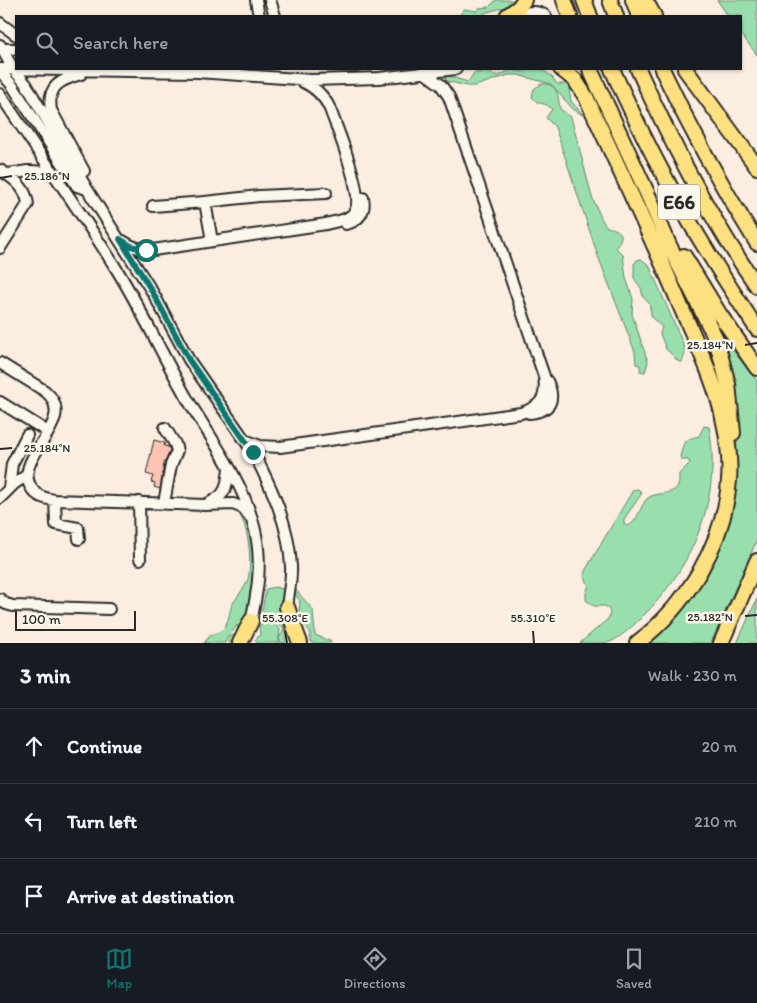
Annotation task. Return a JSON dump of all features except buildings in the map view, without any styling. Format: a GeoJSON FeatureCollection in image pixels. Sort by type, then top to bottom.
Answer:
{"type":"FeatureCollection","features":[{"type":"Feature","properties":{"kind":"highway"},"geometry":{"type":"LineString","coordinates":[[508,15],[518,8],[524,0]]}},
{"type":"Feature","properties":{"kind":"highway"},"geometry":{"type":"LineString","coordinates":[[564,0],[570,15]]}},
{"type":"Feature","properties":{"kind":"highway"},"geometry":{"type":"LineString","coordinates":[[584,0],[590,15]]}},
{"type":"Feature","properties":{"kind":"highway"},"geometry":{"type":"LineString","coordinates":[[610,0],[616,15]]}},
{"type":"Feature","properties":{"kind":"highway"},"geometry":{"type":"LineString","coordinates":[[633,0],[639,15]]}},
{"type":"Feature","properties":{"kind":"highway"},"geometry":{"type":"LineString","coordinates":[[646,0],[654,15]]}},
{"type":"Feature","properties":{"kind":"highway"},"geometry":{"type":"LineString","coordinates":[[562,70],[575,80],[586,97],[660,258],[702,357],[722,411],[727,436],[729,479]]}},
{"type":"Feature","properties":{"kind":"highway"},"geometry":{"type":"LineString","coordinates":[[590,70],[648,194],[669,245],[710,325],[721,354],[732,413],[734,457],[724,513],[705,560],[678,603],[664,620],[637,643]]}},
{"type":"Feature","properties":{"kind":"highway","name":"E66"},"geometry":{"type":"LineString","coordinates":[[612,70],[638,126],[666,180],[715,264],[757,329]]}},
{"type":"Feature","properties":{"kind":"highway","name":"E66"},"geometry":{"type":"LineString","coordinates":[[638,70],[716,223],[757,286]]}},
{"type":"Feature","properties":{"kind":"highway"},"geometry":{"type":"LineString","coordinates":[[662,70],[700,147],[757,243]]}},
{"type":"Feature","properties":{"kind":"highway"},"geometry":{"type":"LineString","coordinates":[[686,70],[757,167]]}},
{"type":"Feature","properties":{"kind":"highway"},"geometry":{"type":"LineString","coordinates":[[648,194],[704,289],[757,368]]}},
{"type":"Feature","properties":{"kind":"highway"},"geometry":{"type":"LineString","coordinates":[[721,643],[757,561]]}},
{"type":"Feature","properties":{"kind":"highway"},"geometry":{"type":"LineString","coordinates":[[287,607],[300,643]]}},
{"type":"Feature","properties":{"kind":"highway"},"geometry":{"type":"LineString","coordinates":[[240,643],[251,621]]}},
{"type":"Feature","properties":{"kind":"street"},"geometry":{"type":"LineString","coordinates":[[256,0],[259,15]]}},
{"type":"Feature","properties":{"kind":"street"},"geometry":{"type":"LineString","coordinates":[[270,0],[275,15]]}},
{"type":"Feature","properties":{"kind":"street"},"geometry":{"type":"LineString","coordinates":[[520,15],[534,12],[543,15]]}},
{"type":"Feature","properties":{"kind":"street"},"geometry":{"type":"LineString","coordinates":[[0,23],[15,34]]}},
{"type":"Feature","properties":{"kind":"street"},"geometry":{"type":"LineString","coordinates":[[15,49],[0,48],[7,63],[26,84],[86,189],[120,239],[153,293],[189,360],[244,440],[270,485],[285,528],[291,566],[287,607],[292,643]]}},
{"type":"Feature","properties":{"kind":"street"},"geometry":{"type":"LineString","coordinates":[[7,63],[0,70],[12,85],[76,186],[86,189]]}},
{"type":"Feature","properties":{"kind":"street"},"geometry":{"type":"LineString","coordinates":[[80,70],[197,72],[296,79],[378,78],[448,70]]}},
{"type":"Feature","properties":{"kind":"street"},"geometry":{"type":"LineString","coordinates":[[86,189],[84,172],[51,110],[49,99],[61,81],[90,71]]}},
{"type":"Feature","properties":{"kind":"street"},"geometry":{"type":"LineString","coordinates":[[244,440],[260,446],[274,447],[520,413],[534,408],[542,400],[546,388],[544,376],[449,98],[441,85],[425,73]]}},
{"type":"Feature","properties":{"kind":"street"},"geometry":{"type":"LineString","coordinates":[[120,239],[131,246],[146,250],[326,224],[346,219],[355,212],[358,200],[356,184],[327,102],[318,90],[296,79]]}},
{"type":"Feature","properties":{"kind":"street"},"geometry":{"type":"LineString","coordinates":[[0,94],[117,269],[187,399],[245,498],[258,544],[260,566],[258,589],[246,643]]}},
{"type":"Feature","properties":{"kind":"street"},"geometry":{"type":"LineString","coordinates":[[0,102],[12,112]]}},
{"type":"Feature","properties":{"kind":"street"},"geometry":{"type":"LineString","coordinates":[[4,172],[51,172]]}},
{"type":"Feature","properties":{"kind":"street"},"geometry":{"type":"LineString","coordinates":[[0,248],[28,204],[27,196],[15,179],[4,172]]}},
{"type":"Feature","properties":{"kind":"street"},"geometry":{"type":"LineString","coordinates":[[153,206],[205,202],[246,196],[326,193]]}},
{"type":"Feature","properties":{"kind":"street"},"geometry":{"type":"LineString","coordinates":[[205,202],[212,241]]}},
{"type":"Feature","properties":{"kind":"street"},"geometry":{"type":"LineString","coordinates":[[0,363],[45,391],[51,397],[54,404],[56,413],[53,423],[30,464],[27,474],[30,485],[35,493],[44,498],[55,500],[238,505],[252,520]]}},
{"type":"Feature","properties":{"kind":"street"},"geometry":{"type":"LineString","coordinates":[[0,402],[48,432]]}},
{"type":"Feature","properties":{"kind":"street"},"geometry":{"type":"LineString","coordinates":[[164,503],[171,465],[177,451],[165,428]]}},
{"type":"Feature","properties":{"kind":"street"},"geometry":{"type":"LineString","coordinates":[[9,488],[12,464],[27,435]]}},
{"type":"Feature","properties":{"kind":"street"},"geometry":{"type":"LineString","coordinates":[[206,505],[224,493],[228,483],[229,468]]}},
{"type":"Feature","properties":{"kind":"street"},"geometry":{"type":"LineString","coordinates":[[0,498],[27,474]]}},
{"type":"Feature","properties":{"kind":"street"},"geometry":{"type":"LineString","coordinates":[[55,500],[56,524],[77,527],[79,529],[79,539]]}},
{"type":"Feature","properties":{"kind":"street"},"geometry":{"type":"LineString","coordinates":[[139,502],[140,559]]}},
{"type":"Feature","properties":{"kind":"street"},"geometry":{"type":"LineString","coordinates":[[0,599],[6,604],[13,606],[109,609]]}},
{"type":"Feature","properties":{"kind":"green space"},"geometry":{"type":"Polygon","coordinates":[[[496,0],[516,0],[514,5],[482,15],[460,15],[464,9],[477,11],[479,8],[489,7],[496,0]]]}},
{"type":"Feature","properties":{"kind":"green space"},"geometry":{"type":"Polygon","coordinates":[[[717,0],[757,0],[757,55],[742,35],[742,15],[727,15],[717,0]]]}},
{"type":"Feature","properties":{"kind":"green space"},"geometry":{"type":"Polygon","coordinates":[[[511,70],[523,72],[528,70],[543,70],[557,84],[568,84],[571,101],[584,116],[573,109],[551,84],[518,75],[509,75],[475,86],[467,86],[446,81],[445,77],[448,76],[468,82],[474,73],[488,72],[498,76],[511,70]]]}},
{"type":"Feature","properties":{"kind":"green space"},"geometry":{"type":"Polygon","coordinates":[[[541,84],[551,85],[554,88],[558,95],[560,109],[571,117],[592,197],[607,227],[621,234],[616,248],[623,255],[626,278],[633,299],[632,314],[648,362],[645,372],[640,371],[640,365],[636,364],[635,352],[598,256],[555,127],[546,118],[552,109],[547,105],[537,102],[532,97],[534,89],[541,84]]]}},
{"type":"Feature","properties":{"kind":"green space"},"geometry":{"type":"Polygon","coordinates":[[[641,259],[649,265],[684,346],[685,354],[682,362],[679,362],[666,349],[660,334],[662,327],[652,318],[649,303],[643,297],[641,288],[634,278],[634,264],[637,260],[641,259]]]}},
{"type":"Feature","properties":{"kind":"green space"},"geometry":{"type":"Polygon","coordinates":[[[732,349],[757,381],[757,540],[711,643],[643,643],[688,598],[736,468],[737,436],[731,370],[727,351],[732,349]]]}},
{"type":"Feature","properties":{"kind":"green space"},"geometry":{"type":"Polygon","coordinates":[[[704,426],[709,427],[712,453],[707,503],[700,528],[678,573],[646,613],[620,636],[610,642],[580,643],[607,620],[610,614],[605,606],[594,606],[586,600],[589,585],[584,576],[585,571],[633,490],[638,489],[642,493],[624,519],[624,524],[627,526],[634,522],[648,498],[670,492],[677,487],[679,474],[690,463],[688,460],[682,460],[680,457],[684,444],[687,440],[699,436],[704,426]]]}},
{"type":"Feature","properties":{"kind":"green space"},"geometry":{"type":"Polygon","coordinates":[[[237,509],[245,522],[253,556],[250,594],[246,612],[234,643],[229,643],[229,637],[236,634],[237,625],[227,638],[225,643],[204,643],[211,635],[220,632],[224,628],[232,605],[247,582],[249,575],[249,545],[244,525],[237,509]]]}},
{"type":"Feature","properties":{"kind":"green space"},"geometry":{"type":"Polygon","coordinates":[[[275,587],[286,590],[283,615],[286,643],[281,643],[279,638],[284,630],[283,627],[262,611],[266,589],[275,587]]]}},
{"type":"Feature","properties":{"kind":"green space"},"geometry":{"type":"Polygon","coordinates":[[[296,590],[313,610],[315,635],[331,643],[312,643],[310,632],[299,616],[300,601],[295,594],[296,590]]]}},
{"type":"Feature","properties":{"kind":"green space"},"geometry":{"type":"Polygon","coordinates":[[[757,599],[757,643],[737,643],[757,599]]]}},
{"type":"Feature","properties":{"kind":"green space"},"geometry":{"type":"Polygon","coordinates":[[[264,615],[280,629],[279,643],[257,643],[255,640],[260,635],[259,626],[265,621],[264,615]]]}},
{"type":"Feature","properties":{"kind":"route"},"geometry":{"type":"LineString","coordinates":[[146,250],[131,246],[120,239],[153,293],[189,360],[253,452]]}}]}
